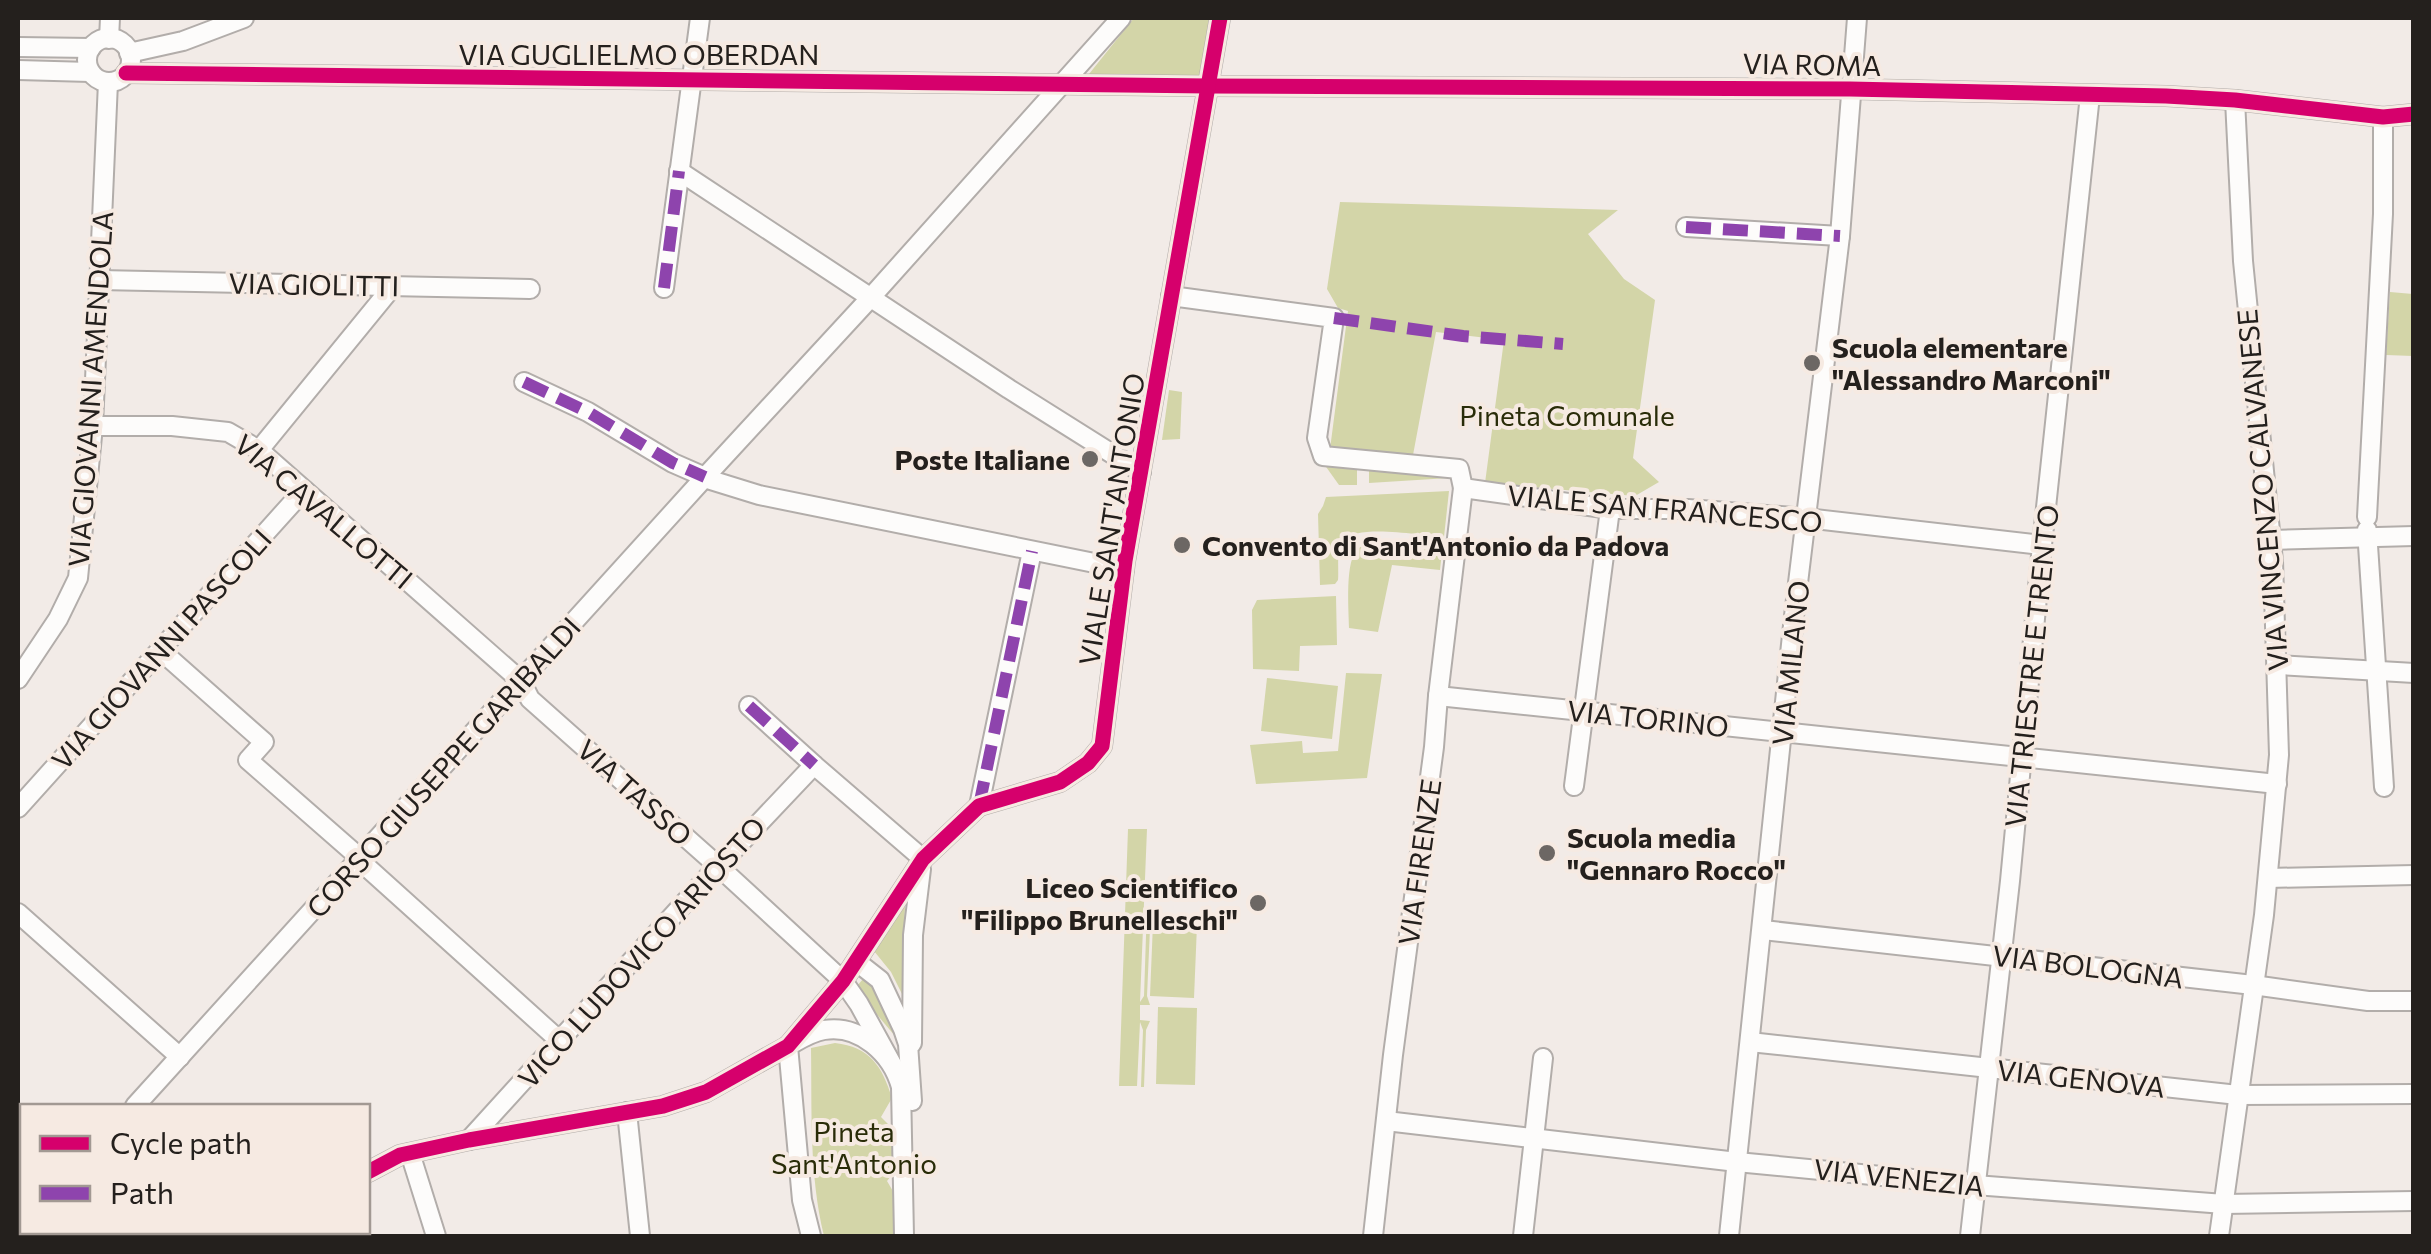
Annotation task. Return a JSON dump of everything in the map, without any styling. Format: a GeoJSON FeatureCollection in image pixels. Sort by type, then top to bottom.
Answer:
{"type":"FeatureCollection","features":[{"type":"Feature","properties":{"kind":"street"},"geometry":{"type":"LineString","coordinates":[[109,39],[110,18]]}},
{"type":"Feature","properties":{"kind":"street"},"geometry":{"type":"LineString","coordinates":[[129,53],[183,41],[244,18]]}},
{"type":"Feature","properties":{"kind":"street"},"geometry":{"type":"LineString","coordinates":[[664,288],[700,18]]}},
{"type":"Feature","properties":{"kind":"street","name":"CORSO GIUSEPPE GARIBALDI"},"geometry":{"type":"LineString","coordinates":[[137,1104],[1121,18]]}},
{"type":"Feature","properties":{"kind":"street","name":"VIALE SANT'ANTONIO"},"geometry":{"type":"LineString","coordinates":[[788,1046],[843,982],[923,859],[979,806],[1060,782],[1088,762],[1102,746],[1124,569],[1220,18]]}},
{"type":"Feature","properties":{"kind":"street","name":"VIA MILANO"},"geometry":{"type":"LineString","coordinates":[[1729,1236],[1840,236],[1857,18]]}},
{"type":"Feature","properties":{"kind":"street"},"geometry":{"type":"LineString","coordinates":[[109,39],[120,41],[131,60],[126,74],[108,82],[90,72],[87,59],[98,41],[109,39]]}},
{"type":"Feature","properties":{"kind":"street"},"geometry":{"type":"LineString","coordinates":[[183,41],[192,75]]}},
{"type":"Feature","properties":{"kind":"street"},"geometry":{"type":"LineString","coordinates":[[18,47],[91,48]]}},
{"type":"Feature","properties":{"kind":"street"},"geometry":{"type":"LineString","coordinates":[[18,70],[90,72]]}},
{"type":"Feature","properties":{"kind":"street","name":"VIA GUGLIELMO OBERDAN"},"geometry":{"type":"LineString","coordinates":[[126,74],[1208,86]]}},
{"type":"Feature","properties":{"kind":"street","name":"VIA GIOVANNI AMENDOLA"},"geometry":{"type":"LineString","coordinates":[[18,679],[58,619],[78,578],[93,426],[108,82]]}},
{"type":"Feature","properties":{"kind":"street","name":"VIA ROMA"},"geometry":{"type":"LineString","coordinates":[[1208,86],[1850,89],[2166,96],[2235,100],[2382,118],[2414,114]]}},
{"type":"Feature","properties":{"kind":"street","name":"VIA TRIESTRE E TRENTO"},"geometry":{"type":"LineString","coordinates":[[1970,1236],[2090,95]]}},
{"type":"Feature","properties":{"kind":"street","name":"VIA VINCENZO CALVANESE"},"geometry":{"type":"LineString","coordinates":[[2219,1236],[2268,878],[2279,754],[2271,540],[2243,261],[2235,100]]}},
{"type":"Feature","properties":{"kind":"street"},"geometry":{"type":"LineString","coordinates":[[2382,118],[2382,214],[2367,528],[2384,788]]}},
{"type":"Feature","properties":{"kind":"street"},"geometry":{"type":"LineString","coordinates":[[679,171],[1141,472]]}},
{"type":"Feature","properties":{"kind":"street"},"geometry":{"type":"LineString","coordinates":[[1686,227],[1840,236]]}},
{"type":"Feature","properties":{"kind":"street","name":"VIA GIOLITTI"},"geometry":{"type":"LineString","coordinates":[[99,280],[530,289]]}},
{"type":"Feature","properties":{"kind":"street"},"geometry":{"type":"LineString","coordinates":[[259,450],[394,286]]}},
{"type":"Feature","properties":{"kind":"street","name":"VIALE SAN FRANCESCO"},"geometry":{"type":"LineString","coordinates":[[1172,296],[1334,318],[1317,438],[1322,456],[1458,468],[1463,488],[1610,510],[1688,509],[1806,518],[2042,545]]}},
{"type":"Feature","properties":{"kind":"street"},"geometry":{"type":"LineString","coordinates":[[524,382],[588,412],[673,463],[759,496],[1124,569]]}},
{"type":"Feature","properties":{"kind":"street","name":"VIA CAVALLOTTI"},"geometry":{"type":"LineString","coordinates":[[93,426],[172,426],[228,432],[259,450],[521,681]]}},
{"type":"Feature","properties":{"kind":"street","name":"VIA FIRENZE"},"geometry":{"type":"LineString","coordinates":[[1372,1236],[1463,488]]}},
{"type":"Feature","properties":{"kind":"street","name":"VIA GIOVANNI PASCOLI"},"geometry":{"type":"LineString","coordinates":[[18,808],[304,490]]}},
{"type":"Feature","properties":{"kind":"street"},"geometry":{"type":"LineString","coordinates":[[1574,786],[1610,510]]}},
{"type":"Feature","properties":{"kind":"street"},"geometry":{"type":"LineString","coordinates":[[2271,540],[2367,528],[2414,536]]}},
{"type":"Feature","properties":{"kind":"street"},"geometry":{"type":"LineString","coordinates":[[979,806],[1032,551]]}},
{"type":"Feature","properties":{"kind":"street"},"geometry":{"type":"LineString","coordinates":[[160,650],[264,742],[248,760],[560,1042]]}},
{"type":"Feature","properties":{"kind":"street"},"geometry":{"type":"LineString","coordinates":[[2278,665],[2414,673]]}},
{"type":"Feature","properties":{"kind":"street","name":"VIA TASSO"},"geometry":{"type":"LineString","coordinates":[[521,681],[530,699],[843,982]]}},
{"type":"Feature","properties":{"kind":"street","name":"VIA TORINO"},"geometry":{"type":"LineString","coordinates":[[1438,696],[2277,784]]}},
{"type":"Feature","properties":{"kind":"street"},"geometry":{"type":"LineString","coordinates":[[748,706],[923,859],[913,935],[904,1078],[912,1236]]}},
{"type":"Feature","properties":{"kind":"street","name":"VICO LUDOVICO ARIOSTO"},"geometry":{"type":"LineString","coordinates":[[469,1140],[814,765]]}},
{"type":"Feature","properties":{"kind":"street"},"geometry":{"type":"LineString","coordinates":[[2268,878],[2414,875]]}},
{"type":"Feature","properties":{"kind":"street"},"geometry":{"type":"LineString","coordinates":[[18,912],[180,1057]]}},
{"type":"Feature","properties":{"kind":"street","name":"VIA BOLOGNA"},"geometry":{"type":"LineString","coordinates":[[1762,930],[2368,1001],[2414,1001]]}},
{"type":"Feature","properties":{"kind":"street"},"geometry":{"type":"LineString","coordinates":[[857,962],[877,976],[908,1044],[901,1087],[904,1236]]}},
{"type":"Feature","properties":{"kind":"street"},"geometry":{"type":"LineString","coordinates":[[843,982],[904,1078]]}},
{"type":"Feature","properties":{"kind":"street"},"geometry":{"type":"LineString","coordinates":[[370,1171],[400,1155],[662,1106],[706,1092],[815,1032],[830,1029],[870,1041],[904,1078]]}},
{"type":"Feature","properties":{"kind":"street","name":"VIA GENOVA"},"geometry":{"type":"LineString","coordinates":[[1750,1042],[2238,1096],[2414,1094]]}},
{"type":"Feature","properties":{"kind":"street"},"geometry":{"type":"LineString","coordinates":[[788,1046],[802,1200],[810,1236]]}},
{"type":"Feature","properties":{"kind":"street"},"geometry":{"type":"LineString","coordinates":[[1523,1236],[1543,1058]]}},
{"type":"Feature","properties":{"kind":"street"},"geometry":{"type":"LineString","coordinates":[[627,1112],[640,1236]]}},
{"type":"Feature","properties":{"kind":"street","name":"VIA VENEZIA"},"geometry":{"type":"LineString","coordinates":[[1386,1122],[1738,1162],[2224,1204],[2414,1200]]}},
{"type":"Feature","properties":{"kind":"street"},"geometry":{"type":"LineString","coordinates":[[410,1153],[436,1236]]}},
{"type":"Feature","properties":{"kind":"green space"},"geometry":{"type":"Polygon","coordinates":[[[1134,18],[1213,18],[1201,79],[1085,79],[1134,18]]]}},
{"type":"Feature","properties":{"kind":"green space","name":"Pineta Comunale"},"geometry":{"type":"Polygon","coordinates":[[[1340,202],[1618,210],[1588,234],[1624,279],[1655,300],[1633,458],[1659,482],[1635,496],[1485,483],[1504,340],[1436,332],[1413,455],[1330,449],[1348,311],[1338,308],[1327,289],[1340,202]]]}},
{"type":"Feature","properties":{"kind":"green space"},"geometry":{"type":"Polygon","coordinates":[[[2390,292],[2413,294],[2413,356],[2386,355],[2390,292]]]}},
{"type":"Feature","properties":{"kind":"green space"},"geometry":{"type":"Polygon","coordinates":[[[1169,390],[1182,392],[1180,439],[1162,440],[1169,390]]]}},
{"type":"Feature","properties":{"kind":"green space"},"geometry":{"type":"Polygon","coordinates":[[[1324,464],[1357,467],[1357,485],[1339,485],[1324,464]]]}},
{"type":"Feature","properties":{"kind":"green space"},"geometry":{"type":"Polygon","coordinates":[[[1369,467],[1448,473],[1449,478],[1369,483],[1369,467]]]}},
{"type":"Feature","properties":{"kind":"green space"},"geometry":{"type":"Polygon","coordinates":[[[1449,491],[1444,537],[1375,532],[1350,536],[1339,549],[1338,580],[1335,584],[1320,585],[1318,514],[1326,497],[1449,491]]]}},
{"type":"Feature","properties":{"kind":"green space"},"geometry":{"type":"Polygon","coordinates":[[[1375,544],[1442,551],[1440,570],[1392,565],[1378,632],[1349,628],[1351,562],[1359,548],[1375,544]]]}},
{"type":"Feature","properties":{"kind":"green space"},"geometry":{"type":"Polygon","coordinates":[[[1336,596],[1337,645],[1300,646],[1299,671],[1253,669],[1252,610],[1257,600],[1336,596]]]}},
{"type":"Feature","properties":{"kind":"green space"},"geometry":{"type":"Polygon","coordinates":[[[1346,673],[1382,674],[1367,778],[1256,784],[1250,745],[1302,741],[1303,753],[1338,751],[1346,673]]]}},
{"type":"Feature","properties":{"kind":"green space"},"geometry":{"type":"Polygon","coordinates":[[[1267,678],[1338,686],[1332,739],[1261,731],[1267,678]]]}},
{"type":"Feature","properties":{"kind":"green space"},"geometry":{"type":"Polygon","coordinates":[[[1128,829],[1147,829],[1140,1002],[1144,996],[1147,906],[1151,906],[1147,996],[1150,1005],[1140,1005],[1140,1020],[1150,1021],[1146,1030],[1144,1087],[1140,1022],[1137,1086],[1119,1086],[1128,829]]]}},
{"type":"Feature","properties":{"kind":"green space"},"geometry":{"type":"Polygon","coordinates":[[[905,906],[902,994],[874,951],[905,906]]]}},
{"type":"Feature","properties":{"kind":"green space"},"geometry":{"type":"Polygon","coordinates":[[[1153,923],[1197,925],[1194,998],[1150,996],[1153,923]]]}},
{"type":"Feature","properties":{"kind":"green space"},"geometry":{"type":"Polygon","coordinates":[[[864,978],[871,979],[897,1032],[895,1036],[858,992],[856,987],[864,978]]]}},
{"type":"Feature","properties":{"kind":"green space"},"geometry":{"type":"Polygon","coordinates":[[[1158,1007],[1197,1008],[1195,1085],[1156,1084],[1158,1007]]]}},
{"type":"Feature","properties":{"kind":"green space","name":"Pineta Sant'Antonio"},"geometry":{"type":"Polygon","coordinates":[[[835,1043],[857,1049],[873,1060],[892,1098],[881,1117],[895,1131],[896,1170],[887,1181],[897,1198],[895,1236],[824,1236],[814,1166],[811,1048],[835,1043]]]}},
{"type":"Feature","properties":{"kind":"marked path"},"geometry":{"type":"LineString","coordinates":[[664,288],[679,171]]}},
{"type":"Feature","properties":{"kind":"marked path"},"geometry":{"type":"LineString","coordinates":[[1686,227],[1840,236]]}},
{"type":"Feature","properties":{"kind":"marked path"},"geometry":{"type":"LineString","coordinates":[[1334,318],[1463,336],[1563,344]]}},
{"type":"Feature","properties":{"kind":"marked path"},"geometry":{"type":"LineString","coordinates":[[524,382],[588,412],[673,463],[705,477]]}},
{"type":"Feature","properties":{"kind":"marked path"},"geometry":{"type":"LineString","coordinates":[[979,806],[1032,551]]}},
{"type":"Feature","properties":{"kind":"marked path"},"geometry":{"type":"LineString","coordinates":[[749,706],[814,765]]}},
{"type":"Feature","properties":{"kind":"cycle path"},"geometry":{"type":"LineString","coordinates":[[370,1171],[400,1155],[663,1106],[706,1092],[788,1046],[843,981],[923,859],[979,806],[1060,782],[1088,763],[1102,746],[1125,561],[1220,18]]}},
{"type":"Feature","properties":{"kind":"cycle path"},"geometry":{"type":"LineString","coordinates":[[126,73],[1850,89],[2166,96],[2383,117],[2414,114]]}},
{"type":"Feature","properties":{"kind":"place","name":"Scuola elementare \"Alessandro Marconi\""},"geometry":{"type":"Point","coordinates":[1812,363]}},
{"type":"Feature","properties":{"kind":"place","name":"Poste Italiane"},"geometry":{"type":"Point","coordinates":[1090,459]}},
{"type":"Feature","properties":{"kind":"place","name":"Convento di Sant'Antonio da Padova"},"geometry":{"type":"Point","coordinates":[1182,545]}},
{"type":"Feature","properties":{"kind":"place","name":"Scuola media \"Gennaro Rocco\""},"geometry":{"type":"Point","coordinates":[1547,853]}},
{"type":"Feature","properties":{"kind":"place","name":"Liceo Scientifico \"Filippo Brunelleschi\""},"geometry":{"type":"Point","coordinates":[1258,903]}}]}
